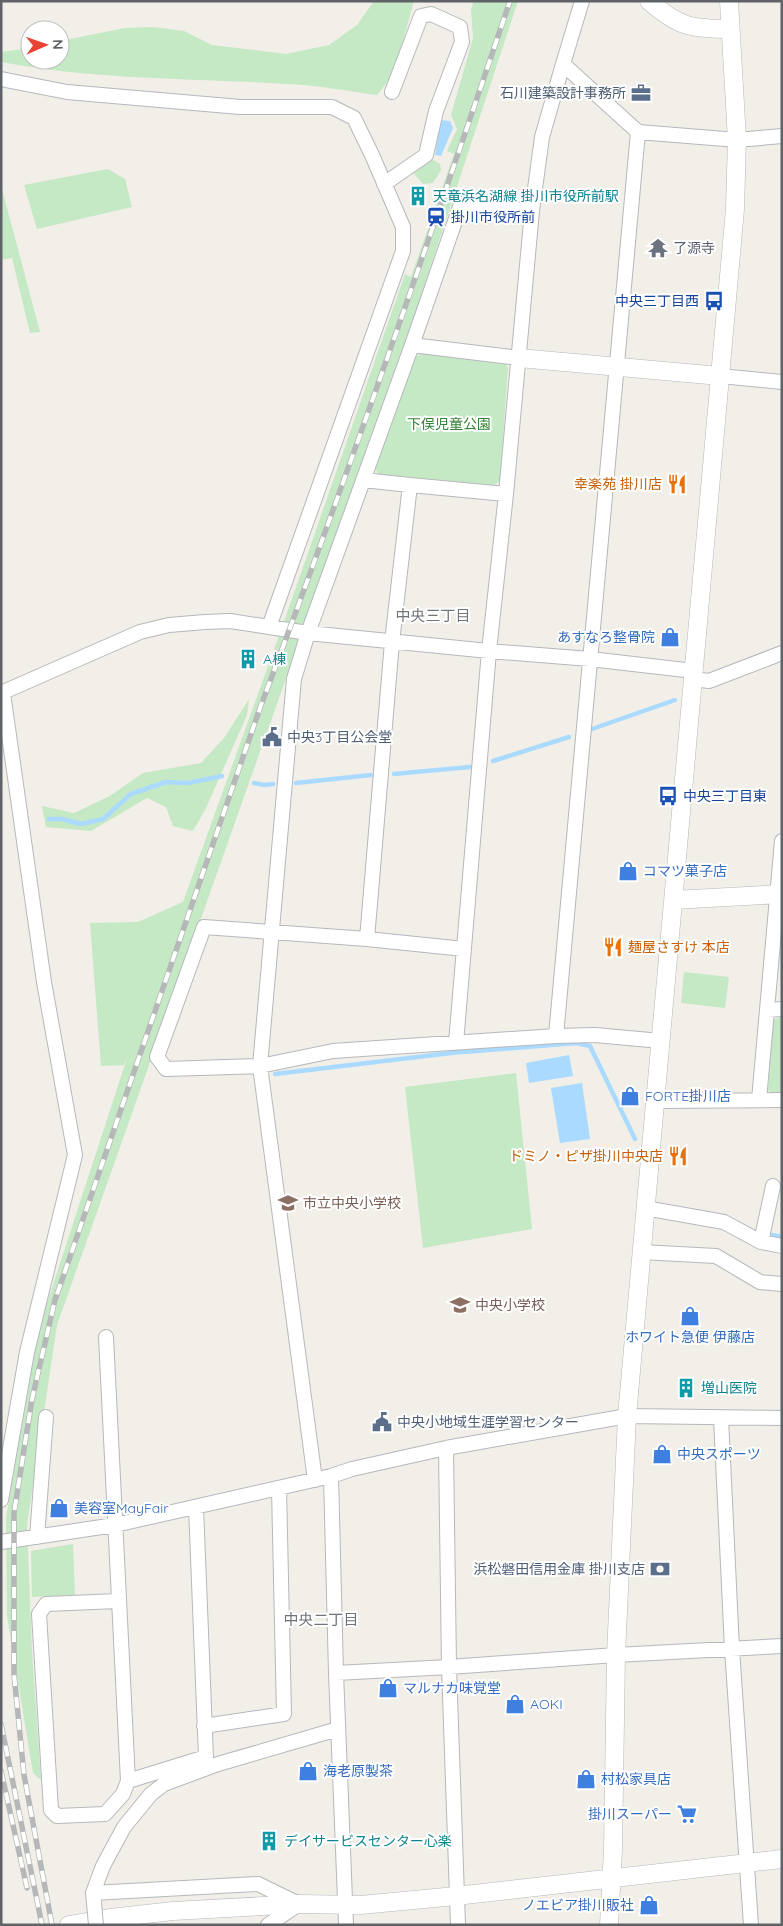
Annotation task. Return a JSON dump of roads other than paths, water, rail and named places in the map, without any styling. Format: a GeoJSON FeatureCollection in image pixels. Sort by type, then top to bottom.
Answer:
{"type":"FeatureCollection","features":[{"type":"Feature","properties":{"kind":"street"},"geometry":{"type":"LineString","coordinates":[[456,1043],[489,651],[506,494],[532,211],[542,137],[582,1]]}},
{"type":"Feature","properties":{"kind":"street"},"geometry":{"type":"LineString","coordinates":[[649,1],[668,17],[687,26],[704,29],[730,29]]}},
{"type":"Feature","properties":{"kind":"street"},"geometry":{"type":"LineString","coordinates":[[609,1925],[616,1655],[627,1416],[731,264],[737,139],[729,1]]}},
{"type":"Feature","properties":{"kind":"street"},"geometry":{"type":"LineString","coordinates":[[384,184],[426,155],[436,111],[462,42],[460,27],[431,14],[421,16],[392,92]]}},
{"type":"Feature","properties":{"kind":"street"},"geometry":{"type":"LineString","coordinates":[[563,64],[638,132],[737,139],[782,136]]}},
{"type":"Feature","properties":{"kind":"street"},"geometry":{"type":"LineString","coordinates":[[1,79],[67,92],[240,107],[332,106],[354,118],[403,227],[403,251],[269,627]]}},
{"type":"Feature","properties":{"kind":"street"},"geometry":{"type":"LineString","coordinates":[[556,1036],[638,132]]}},
{"type":"Feature","properties":{"kind":"street"},"geometry":{"type":"LineString","coordinates":[[315,1480],[260,1066],[294,679],[308,633],[461,204],[532,211]]}},
{"type":"Feature","properties":{"kind":"street"},"geometry":{"type":"LineString","coordinates":[[412,345],[519,358],[782,382]]}},
{"type":"Feature","properties":{"kind":"street"},"geometry":{"type":"LineString","coordinates":[[363,480],[506,494]]}},
{"type":"Feature","properties":{"kind":"street"},"geometry":{"type":"LineString","coordinates":[[367,939],[392,642],[410,485]]}},
{"type":"Feature","properties":{"kind":"street"},"geometry":{"type":"LineString","coordinates":[[1,1500],[26,1352],[75,1156],[44,982],[2,693],[140,632],[169,625],[205,622],[230,621],[308,633],[392,642],[590,659],[693,675],[709,681],[782,652]]}},
{"type":"Feature","properties":{"kind":"street"},"geometry":{"type":"LineString","coordinates":[[763,1100],[767,1010],[779,894],[782,841]]}},
{"type":"Feature","properties":{"kind":"street"},"geometry":{"type":"LineString","coordinates":[[674,900],[779,894]]}},
{"type":"Feature","properties":{"kind":"street"},"geometry":{"type":"LineString","coordinates":[[464,949],[367,939],[204,927],[157,1057],[166,1069],[260,1066],[333,1051],[556,1036],[595,1035],[661,1041]]}},
{"type":"Feature","properties":{"kind":"street"},"geometry":{"type":"LineString","coordinates":[[767,1010],[782,1009]]}},
{"type":"Feature","properties":{"kind":"street"},"geometry":{"type":"LineString","coordinates":[[763,1100],[782,1112]]}},
{"type":"Feature","properties":{"kind":"street"},"geometry":{"type":"LineString","coordinates":[[655,1101],[782,1100]]}},
{"type":"Feature","properties":{"kind":"street"},"geometry":{"type":"LineString","coordinates":[[761,1242],[773,1186]]}},
{"type":"Feature","properties":{"kind":"street"},"geometry":{"type":"LineString","coordinates":[[645,1208],[724,1222],[761,1242],[782,1246]]}},
{"type":"Feature","properties":{"kind":"street"},"geometry":{"type":"LineString","coordinates":[[641,1252],[716,1256],[760,1282],[782,1284]]}},
{"type":"Feature","properties":{"kind":"street"},"geometry":{"type":"LineString","coordinates":[[106,1337],[128,1781],[123,1794],[105,1814],[57,1816],[51,1810],[39,1614],[46,1604],[118,1601]]}},
{"type":"Feature","properties":{"kind":"street"},"geometry":{"type":"LineString","coordinates":[[1,1542],[114,1525],[315,1480],[352,1469],[446,1448],[627,1416],[782,1418]]}},
{"type":"Feature","properties":{"kind":"street"},"geometry":{"type":"LineString","coordinates":[[37,1537],[46,1417]]}},
{"type":"Feature","properties":{"kind":"street"},"geometry":{"type":"LineString","coordinates":[[721,1418],[732,1649],[751,1925]]}},
{"type":"Feature","properties":{"kind":"street"},"geometry":{"type":"LineString","coordinates":[[446,1448],[449,1667],[458,1925]]}},
{"type":"Feature","properties":{"kind":"street"},"geometry":{"type":"LineString","coordinates":[[331,1476],[336,1673],[346,1925]]}},
{"type":"Feature","properties":{"kind":"street"},"geometry":{"type":"LineString","coordinates":[[204,1726],[284,1714],[279,1488]]}},
{"type":"Feature","properties":{"kind":"street"},"geometry":{"type":"LineString","coordinates":[[128,1781],[206,1757],[196,1507]]}},
{"type":"Feature","properties":{"kind":"street"},"geometry":{"type":"LineString","coordinates":[[336,1673],[782,1646]]}},
{"type":"Feature","properties":{"kind":"street"},"geometry":{"type":"LineString","coordinates":[[96,1925],[94,1898],[103,1866],[124,1827],[151,1794],[164,1784],[218,1764],[338,1729]]}},
{"type":"Feature","properties":{"kind":"street"},"geometry":{"type":"LineString","coordinates":[[68,1925],[173,1911],[299,1904],[361,1905],[782,1859]]}},
{"type":"Feature","properties":{"kind":"street"},"geometry":{"type":"LineString","coordinates":[[94,1898],[258,1884],[299,1904]]}},
{"type":"Feature","properties":{"kind":"street"},"geometry":{"type":"LineString","coordinates":[[268,1925],[299,1904]]}},
{"type":"Feature","properties":{"kind":"water"},"geometry":{"type":"Polygon","coordinates":[[[441,120],[450,121],[453,128],[441,156],[435,155],[441,120]]]}},
{"type":"Feature","properties":{"kind":"water"},"geometry":{"type":"Polygon","coordinates":[[[569,1055],[573,1076],[529,1083],[526,1063],[569,1055]]]}},
{"type":"Feature","properties":{"kind":"water"},"geometry":{"type":"Polygon","coordinates":[[[582,1083],[590,1139],[560,1143],[551,1088],[582,1083]]]}},
{"type":"Feature","properties":{"kind":"waterway"},"geometry":{"type":"LineString","coordinates":[[592,729],[675,700]]}},
{"type":"Feature","properties":{"kind":"waterway"},"geometry":{"type":"LineString","coordinates":[[493,761],[569,737]]}},
{"type":"Feature","properties":{"kind":"waterway"},"geometry":{"type":"LineString","coordinates":[[394,774],[470,767]]}},
{"type":"Feature","properties":{"kind":"waterway"},"geometry":{"type":"LineString","coordinates":[[296,783],[371,775]]}},
{"type":"Feature","properties":{"kind":"waterway"},"geometry":{"type":"LineString","coordinates":[[49,819],[62,819],[81,824],[103,819],[131,794],[166,782],[188,783],[222,776]]}},
{"type":"Feature","properties":{"kind":"waterway"},"geometry":{"type":"LineString","coordinates":[[254,783],[273,784]]}},
{"type":"Feature","properties":{"kind":"waterway"},"geometry":{"type":"LineString","coordinates":[[275,1074],[451,1053],[576,1043],[590,1046],[635,1139]]}},
{"type":"Feature","properties":{"kind":"waterway"},"geometry":{"type":"LineString","coordinates":[[772,1235],[782,1237]]}},
{"type":"Feature","properties":{"kind":"railway"},"geometry":{"type":"LineString","coordinates":[[52,1925],[24,1775],[14,1674],[14,1513],[32,1399],[55,1300],[260,708],[388,356],[510,1]]}},
{"type":"Feature","properties":{"kind":"railway"},"geometry":{"type":"LineString","coordinates":[[1,1724],[42,1925]]}},
{"type":"Feature","properties":{"kind":"railway"},"geometry":{"type":"LineString","coordinates":[[1,1771],[27,1888]]}},
{"type":"Feature","properties":{"kind":"place","name":"石川建築設計事務所"},"geometry":{"type":"Point","coordinates":[641,93]}},
{"type":"Feature","properties":{"kind":"place","name":"天竜浜名湖線 掛川市役所前駅"},"geometry":{"type":"Point","coordinates":[418,196]}},
{"type":"Feature","properties":{"kind":"place","name":"掛川市役所前"},"geometry":{"type":"Point","coordinates":[436,217]}},
{"type":"Feature","properties":{"kind":"place","name":"了源寺"},"geometry":{"type":"Point","coordinates":[658,248]}},
{"type":"Feature","properties":{"kind":"place","name":"中央三丁目西"},"geometry":{"type":"Point","coordinates":[714,301]}},
{"type":"Feature","properties":{"kind":"place","name":"幸楽苑 掛川店"},"geometry":{"type":"Point","coordinates":[677,484]}},
{"type":"Feature","properties":{"kind":"place","name":"あすなろ整骨院"},"geometry":{"type":"Point","coordinates":[670,637]}},
{"type":"Feature","properties":{"kind":"place","name":"A棟"},"geometry":{"type":"Point","coordinates":[248,659]}},
{"type":"Feature","properties":{"kind":"place","name":"中央3丁目公会堂"},"geometry":{"type":"Point","coordinates":[272,737]}},
{"type":"Feature","properties":{"kind":"place","name":"中央三丁目東"},"geometry":{"type":"Point","coordinates":[668,796]}},
{"type":"Feature","properties":{"kind":"place","name":"コマツ菓子店"},"geometry":{"type":"Point","coordinates":[628,871]}},
{"type":"Feature","properties":{"kind":"place","name":"麺屋さすけ 本店"},"geometry":{"type":"Point","coordinates":[613,947]}},
{"type":"Feature","properties":{"kind":"place","name":"FORTE掛川店"},"geometry":{"type":"Point","coordinates":[630,1096]}},
{"type":"Feature","properties":{"kind":"place","name":"ドミノ・ピザ掛川中央店"},"geometry":{"type":"Point","coordinates":[678,1156]}},
{"type":"Feature","properties":{"kind":"place","name":"市立中央小学校"},"geometry":{"type":"Point","coordinates":[288,1203]}},
{"type":"Feature","properties":{"kind":"place","name":"中央小学校"},"geometry":{"type":"Point","coordinates":[460,1305]}},
{"type":"Feature","properties":{"kind":"place","name":"ホワイト急便 伊藤店"},"geometry":{"type":"Point","coordinates":[690,1316]}},
{"type":"Feature","properties":{"kind":"place","name":"増山医院"},"geometry":{"type":"Point","coordinates":[686,1388]}},
{"type":"Feature","properties":{"kind":"place","name":"中央小地域生涯学習センター"},"geometry":{"type":"Point","coordinates":[382,1422]}},
{"type":"Feature","properties":{"kind":"place","name":"中央スポーツ"},"geometry":{"type":"Point","coordinates":[662,1454]}},
{"type":"Feature","properties":{"kind":"place","name":"美容室MayFair"},"geometry":{"type":"Point","coordinates":[59,1508]}},
{"type":"Feature","properties":{"kind":"place","name":"浜松磐田信用金庫 掛川支店"},"geometry":{"type":"Point","coordinates":[660,1569]}},
{"type":"Feature","properties":{"kind":"place","name":"マルナカ味覚堂"},"geometry":{"type":"Point","coordinates":[388,1688]}},
{"type":"Feature","properties":{"kind":"place","name":"AOKI"},"geometry":{"type":"Point","coordinates":[515,1704]}},
{"type":"Feature","properties":{"kind":"place","name":"海老原製茶"},"geometry":{"type":"Point","coordinates":[308,1771]}},
{"type":"Feature","properties":{"kind":"place","name":"村松家具店"},"geometry":{"type":"Point","coordinates":[586,1779]}},
{"type":"Feature","properties":{"kind":"place","name":"掛川スーパー"},"geometry":{"type":"Point","coordinates":[687,1814]}},
{"type":"Feature","properties":{"kind":"place","name":"デイサービスセンター心楽"},"geometry":{"type":"Point","coordinates":[269,1841]}},
{"type":"Feature","properties":{"kind":"place","name":"ノエビア掛川販社"},"geometry":{"type":"Point","coordinates":[649,1905]}},
{"type":"Feature","properties":{"kind":"district","name":"中央三丁目"},"geometry":{"type":"Point","coordinates":[433,616]}},
{"type":"Feature","properties":{"kind":"district","name":"中央二丁目"},"geometry":{"type":"Point","coordinates":[321,1620]}},
{"type":"Feature","properties":{"kind":"park label","name":"下俣児童公園"},"geometry":{"type":"Point","coordinates":[449,424]}}]}
